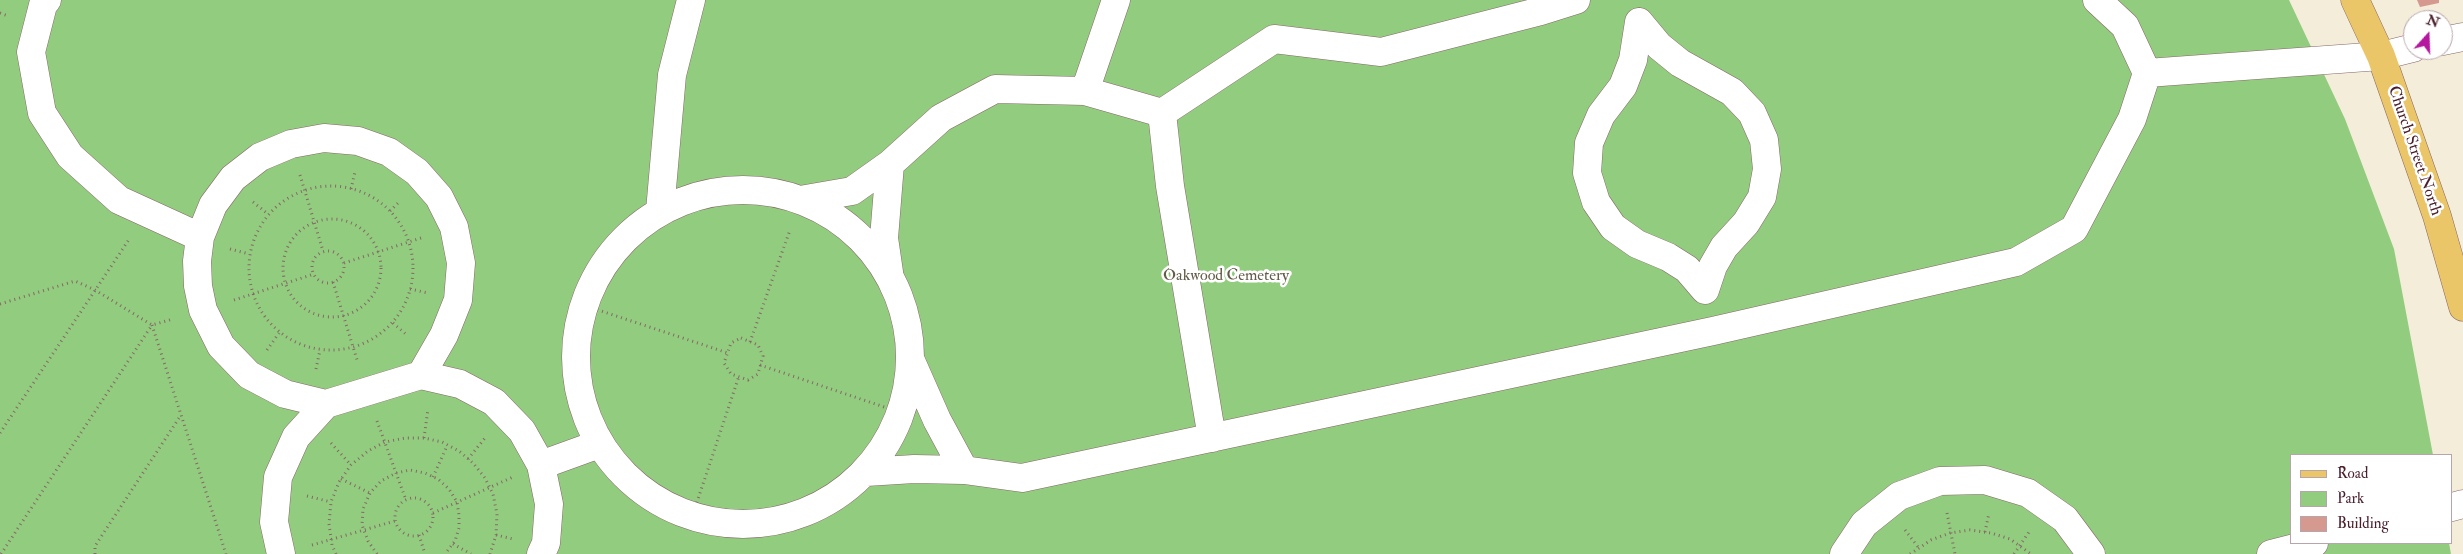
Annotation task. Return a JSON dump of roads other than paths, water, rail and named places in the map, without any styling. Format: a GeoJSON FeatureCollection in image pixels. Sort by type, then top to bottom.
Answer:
{"type":"FeatureCollection","features":[{"type":"Feature","properties":{"kind":"main road","name":"Church Street North"},"geometry":{"type":"LineString","coordinates":[[2355,0],[2381,56],[2437,216],[2463,307]]}},
{"type":"Feature","properties":{"kind":"street"},"geometry":{"type":"LineString","coordinates":[[47,0],[43,5],[31,52],[42,113],[70,156],[119,200],[200,237]]}},
{"type":"Feature","properties":{"kind":"street"},"geometry":{"type":"LineString","coordinates":[[660,211],[672,75],[691,0]]}},
{"type":"Feature","properties":{"kind":"street"},"geometry":{"type":"LineString","coordinates":[[1085,91],[1116,0]]}},
{"type":"Feature","properties":{"kind":"street"},"geometry":{"type":"LineString","coordinates":[[800,200],[852,191],[890,164],[941,118],[995,89],[1085,91],[1162,113],[1274,39],[1381,52],[1541,11],[1576,0]]}},
{"type":"Feature","properties":{"kind":"street"},"geometry":{"type":"LineString","coordinates":[[866,472],[914,469],[964,470],[1022,478],[1713,331],[2016,262],[2074,229],[2132,119],[2147,73],[2125,26],[2097,0]]}},
{"type":"Feature","properties":{"kind":"street"},"geometry":{"type":"LineString","coordinates":[[1634,11],[1659,46],[1680,63],[1732,92],[1752,113],[1764,140],[1767,169],[1762,197],[1746,222],[1724,247],[1713,266],[1705,290],[1713,331]]}},
{"type":"Feature","properties":{"kind":"street"},"geometry":{"type":"LineString","coordinates":[[1634,11],[1633,60],[1623,86],[1601,115],[1589,143],[1587,172],[1596,202],[1613,227],[1637,244],[1668,257],[1687,269],[1705,290]]}},
{"type":"Feature","properties":{"kind":"street"},"geometry":{"type":"LineString","coordinates":[[2147,73],[2381,56],[2403,50]]}},
{"type":"Feature","properties":{"kind":"street"},"geometry":{"type":"LineString","coordinates":[[1162,113],[1170,186],[1212,438]]}},
{"type":"Feature","properties":{"kind":"street"},"geometry":{"type":"LineString","coordinates":[[326,404],[285,394],[249,375],[221,346],[203,310],[198,286],[196,261],[200,237],[213,205],[233,178],[260,157],[291,144],[324,138],[358,141],[389,152],[417,172],[439,197],[454,227],[461,263],[458,300],[444,335],[421,375]]}},
{"type":"Feature","properties":{"kind":"street"},"geometry":{"type":"LineString","coordinates":[[889,275],[884,238],[890,164]]}},
{"type":"Feature","properties":{"kind":"street"},"geometry":{"type":"LineString","coordinates":[[753,190],[800,200],[836,218],[851,230],[866,243],[889,275],[906,317],[911,361],[902,413],[887,444],[866,472],[829,501],[786,520],[739,524],[692,517],[656,500],[630,480],[599,444],[580,399],[575,352],[583,305],[601,267],[627,236],[660,211],[705,194],[753,190]]}},
{"type":"Feature","properties":{"kind":"street"},"geometry":{"type":"LineString","coordinates":[[911,361],[936,420],[964,470]]}},
{"type":"Feature","properties":{"kind":"street"},"geometry":{"type":"LineString","coordinates":[[282,554],[274,522],[278,477],[296,437],[326,404],[421,375],[460,384],[494,402],[522,431],[541,465],[549,504],[546,543],[542,554]]}},
{"type":"Feature","properties":{"kind":"street"},"geometry":{"type":"LineString","coordinates":[[541,465],[599,444]]}},
{"type":"Feature","properties":{"kind":"street"},"geometry":{"type":"LineString","coordinates":[[1844,554],[1864,524],[1899,496],[1940,481],[1985,480],[2028,493],[2065,519],[2091,554]]}},
{"type":"Feature","properties":{"kind":"street"},"geometry":{"type":"LineString","coordinates":[[2271,554],[2310,544]]}},
{"type":"Feature","properties":{"kind":"park label","name":"Oakwood Cemetery"},"geometry":{"type":"Point","coordinates":[1226,277]}}]}
